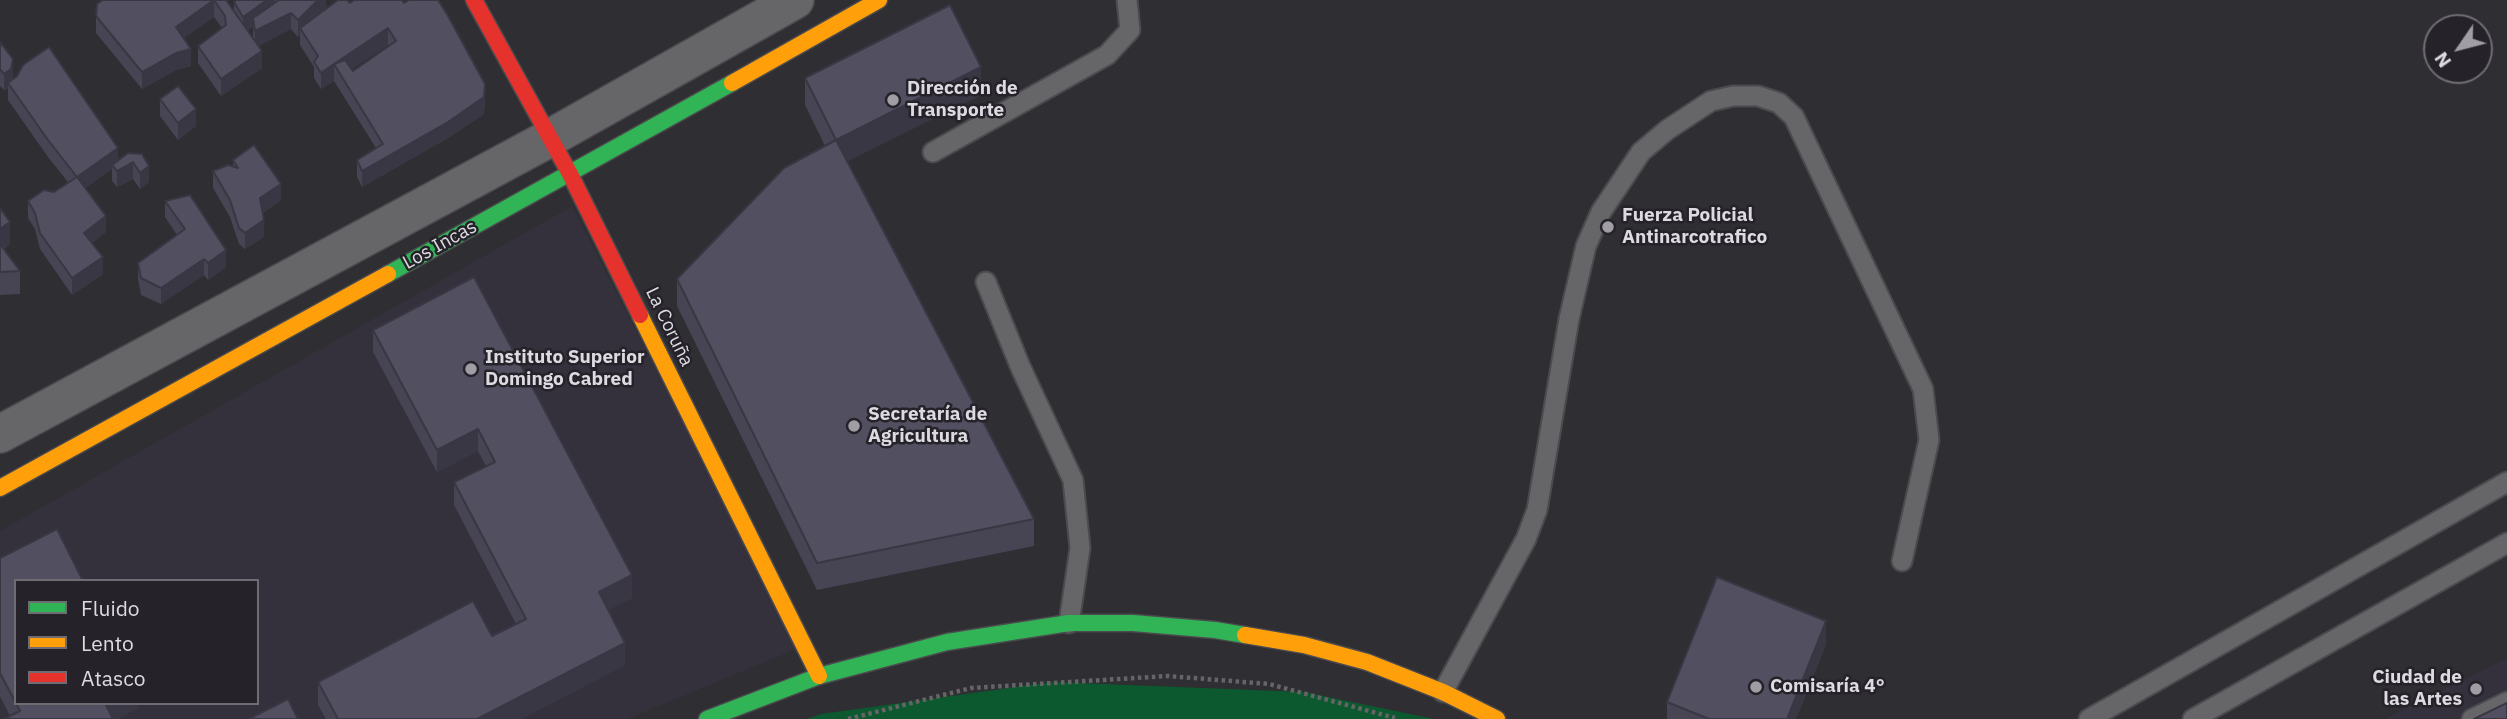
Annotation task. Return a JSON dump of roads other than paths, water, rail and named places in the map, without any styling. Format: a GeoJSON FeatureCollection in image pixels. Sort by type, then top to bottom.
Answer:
{"type":"FeatureCollection","features":[{"type":"Feature","properties":{"kind":"street","name":"La Coruña"},"geometry":{"type":"LineString","coordinates":[[474,0],[570,174],[819,676]]}},
{"type":"Feature","properties":{"kind":"street"},"geometry":{"type":"LineString","coordinates":[[0,435],[550,138],[795,0]]}},
{"type":"Feature","properties":{"kind":"street","name":"Los Incas"},"geometry":{"type":"LineString","coordinates":[[0,488],[570,174],[879,0]]}},
{"type":"Feature","properties":{"kind":"street"},"geometry":{"type":"LineString","coordinates":[[707,719],[819,676],[947,642],[1069,623],[1133,623],[1215,630],[1304,645],[1367,662],[1443,692],[1497,719]]}},
{"type":"Feature","properties":{"kind":"lane"},"geometry":{"type":"LineString","coordinates":[[933,152],[1107,55],[1130,30],[1127,0]]}},
{"type":"Feature","properties":{"kind":"lane"},"geometry":{"type":"LineString","coordinates":[[1443,692],[1526,539],[1537,510],[1569,319],[1586,246],[1601,212],[1641,152],[1667,130],[1711,101],[1733,96],[1758,96],[1779,103],[1794,117],[1923,389],[1929,440],[1902,561]]}},
{"type":"Feature","properties":{"kind":"lane"},"geometry":{"type":"LineString","coordinates":[[986,282],[1020,366],[1073,480],[1080,548],[1069,623]]}},
{"type":"Feature","properties":{"kind":"lane"},"geometry":{"type":"LineString","coordinates":[[2089,719],[2507,482]]}},
{"type":"Feature","properties":{"kind":"lane"},"geometry":{"type":"LineString","coordinates":[[2193,719],[2507,543]]}},
{"type":"Feature","properties":{"kind":"lane"},"geometry":{"type":"LineString","coordinates":[[2473,719],[2507,702]]}},
{"type":"Feature","properties":{"kind":"place","name":"Dirección de Transporte"},"geometry":{"type":"Point","coordinates":[893,100]}},
{"type":"Feature","properties":{"kind":"place","name":"Fuerza Policial Antinarcotrafico"},"geometry":{"type":"Point","coordinates":[1608,227]}},
{"type":"Feature","properties":{"kind":"place","name":"Instituto Superior Domingo Cabred"},"geometry":{"type":"Point","coordinates":[471,369]}},
{"type":"Feature","properties":{"kind":"place","name":"Secretaría de Agricultura"},"geometry":{"type":"Point","coordinates":[854,426]}},
{"type":"Feature","properties":{"kind":"place","name":"Comisaría 4°"},"geometry":{"type":"Point","coordinates":[1756,687]}},
{"type":"Feature","properties":{"kind":"place","name":"Ciudad de las Artes"},"geometry":{"type":"Point","coordinates":[2476,689]}}]}
